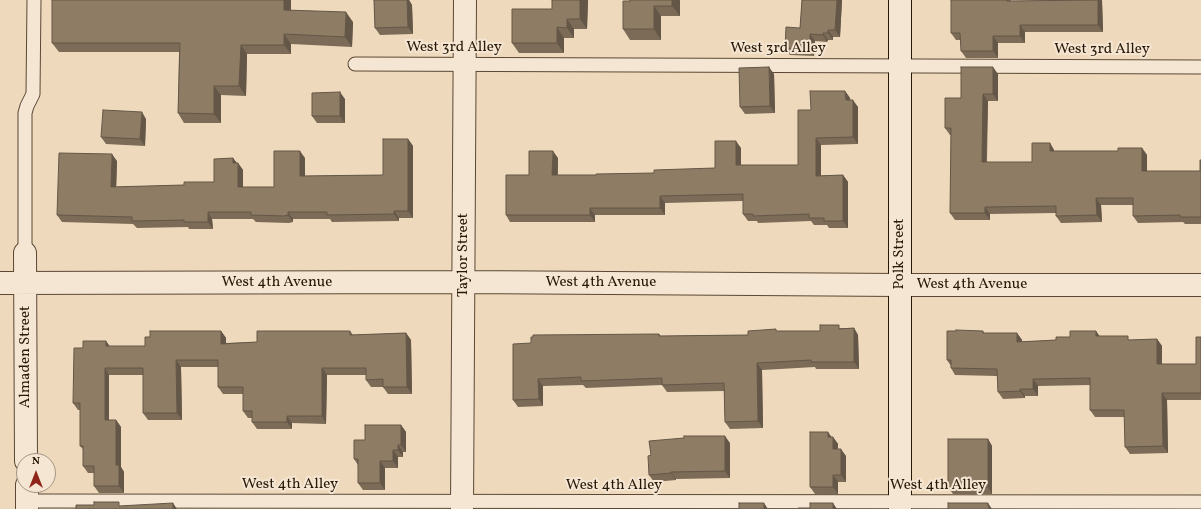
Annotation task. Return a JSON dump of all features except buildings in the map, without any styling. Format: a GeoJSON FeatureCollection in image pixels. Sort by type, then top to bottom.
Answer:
{"type":"FeatureCollection","features":[{"type":"Feature","properties":{"kind":"street","name":"Taylor Street"},"geometry":{"type":"LineString","coordinates":[[462,505],[464,0]]}},
{"type":"Feature","properties":{"kind":"street","name":"Polk Street"},"geometry":{"type":"LineString","coordinates":[[900,0],[900,505]]}},
{"type":"Feature","properties":{"kind":"street","name":"Almaden Street"},"geometry":{"type":"LineString","coordinates":[[25,253],[26,453]]}},
{"type":"Feature","properties":{"kind":"street","name":"West 4th Avenue"},"geometry":{"type":"LineString","coordinates":[[0,283],[464,282],[900,285],[1201,285]]}},
{"type":"Feature","properties":{"kind":"lane"},"geometry":{"type":"LineString","coordinates":[[25,253],[25,113],[33,94],[34,86],[34,0]]}},
{"type":"Feature","properties":{"kind":"lane","name":"West 3rd Alley"},"geometry":{"type":"LineString","coordinates":[[355,64],[1201,67]]}},
{"type":"Feature","properties":{"kind":"lane","name":"West 4th Alley"},"geometry":{"type":"LineString","coordinates":[[27,498],[462,505],[900,505],[1201,502]]}}]}
